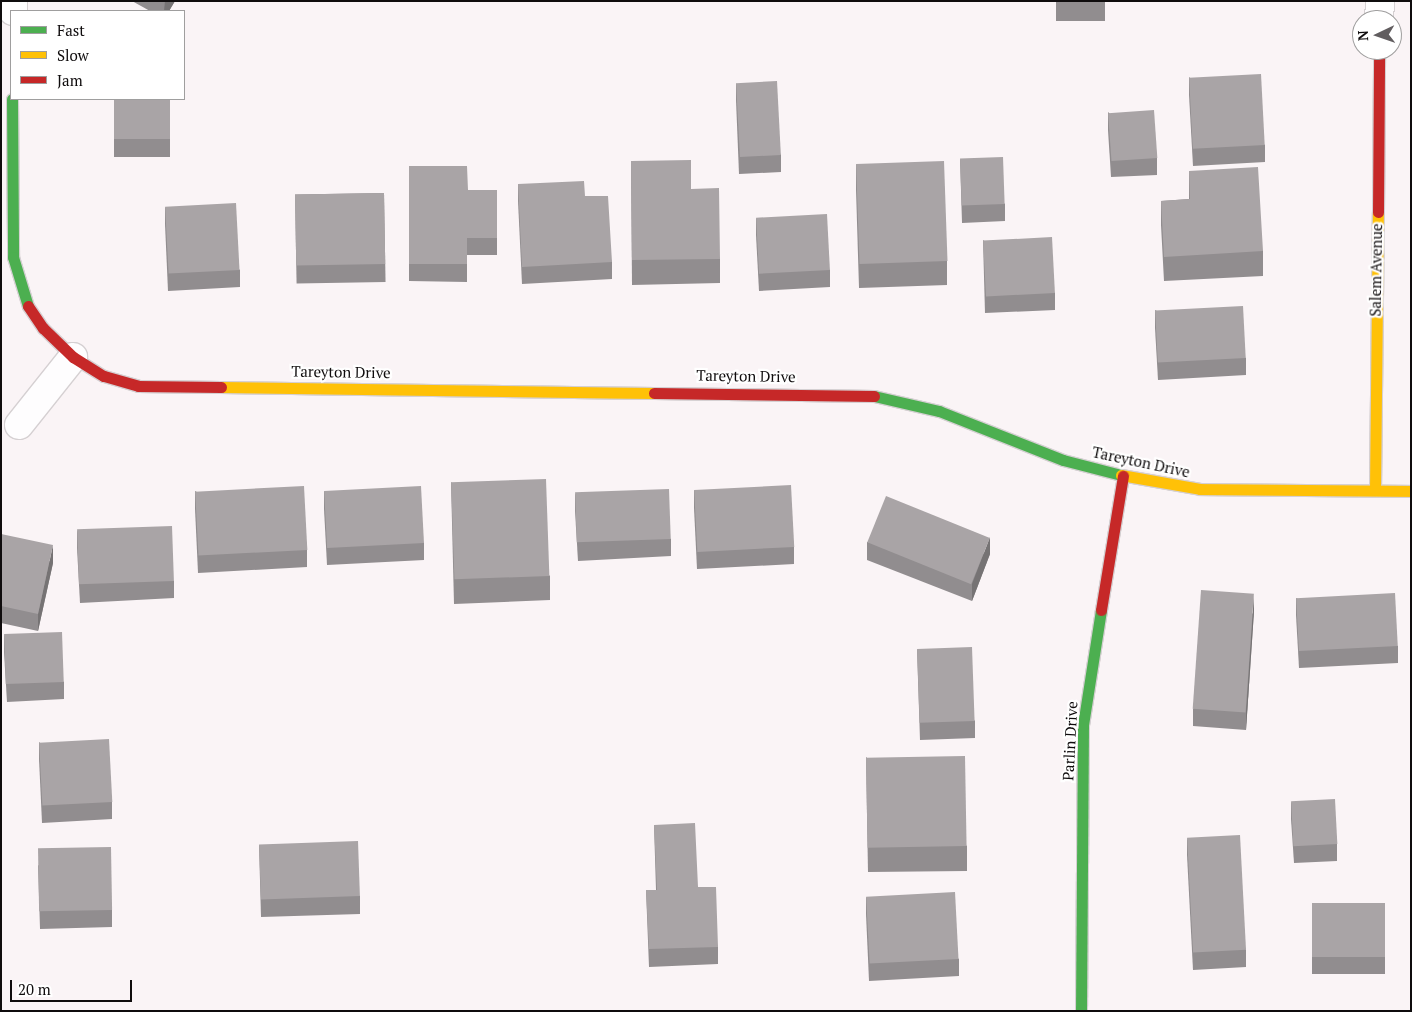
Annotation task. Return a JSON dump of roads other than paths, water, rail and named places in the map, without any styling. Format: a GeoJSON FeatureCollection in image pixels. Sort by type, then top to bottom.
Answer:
{"type":"FeatureCollection","features":[{"type":"Feature","properties":{"kind":"street","name":"Salem Avenue"},"geometry":{"type":"LineString","coordinates":[[1375,490],[1379,60]]}},
{"type":"Feature","properties":{"kind":"street","name":"Tareyton Drive"},"geometry":{"type":"LineString","coordinates":[[12,100],[13,257],[23,297],[43,328],[74,357],[104,376],[138,386],[876,396],[938,411],[1063,460],[1122,476],[1200,490],[1411,491]]}},
{"type":"Feature","properties":{"kind":"street"},"geometry":{"type":"LineString","coordinates":[[19,425],[74,357]]}},
{"type":"Feature","properties":{"kind":"street","name":"Parlin Drive"},"geometry":{"type":"LineString","coordinates":[[1080,1011],[1083,725],[1122,476]]}}]}
